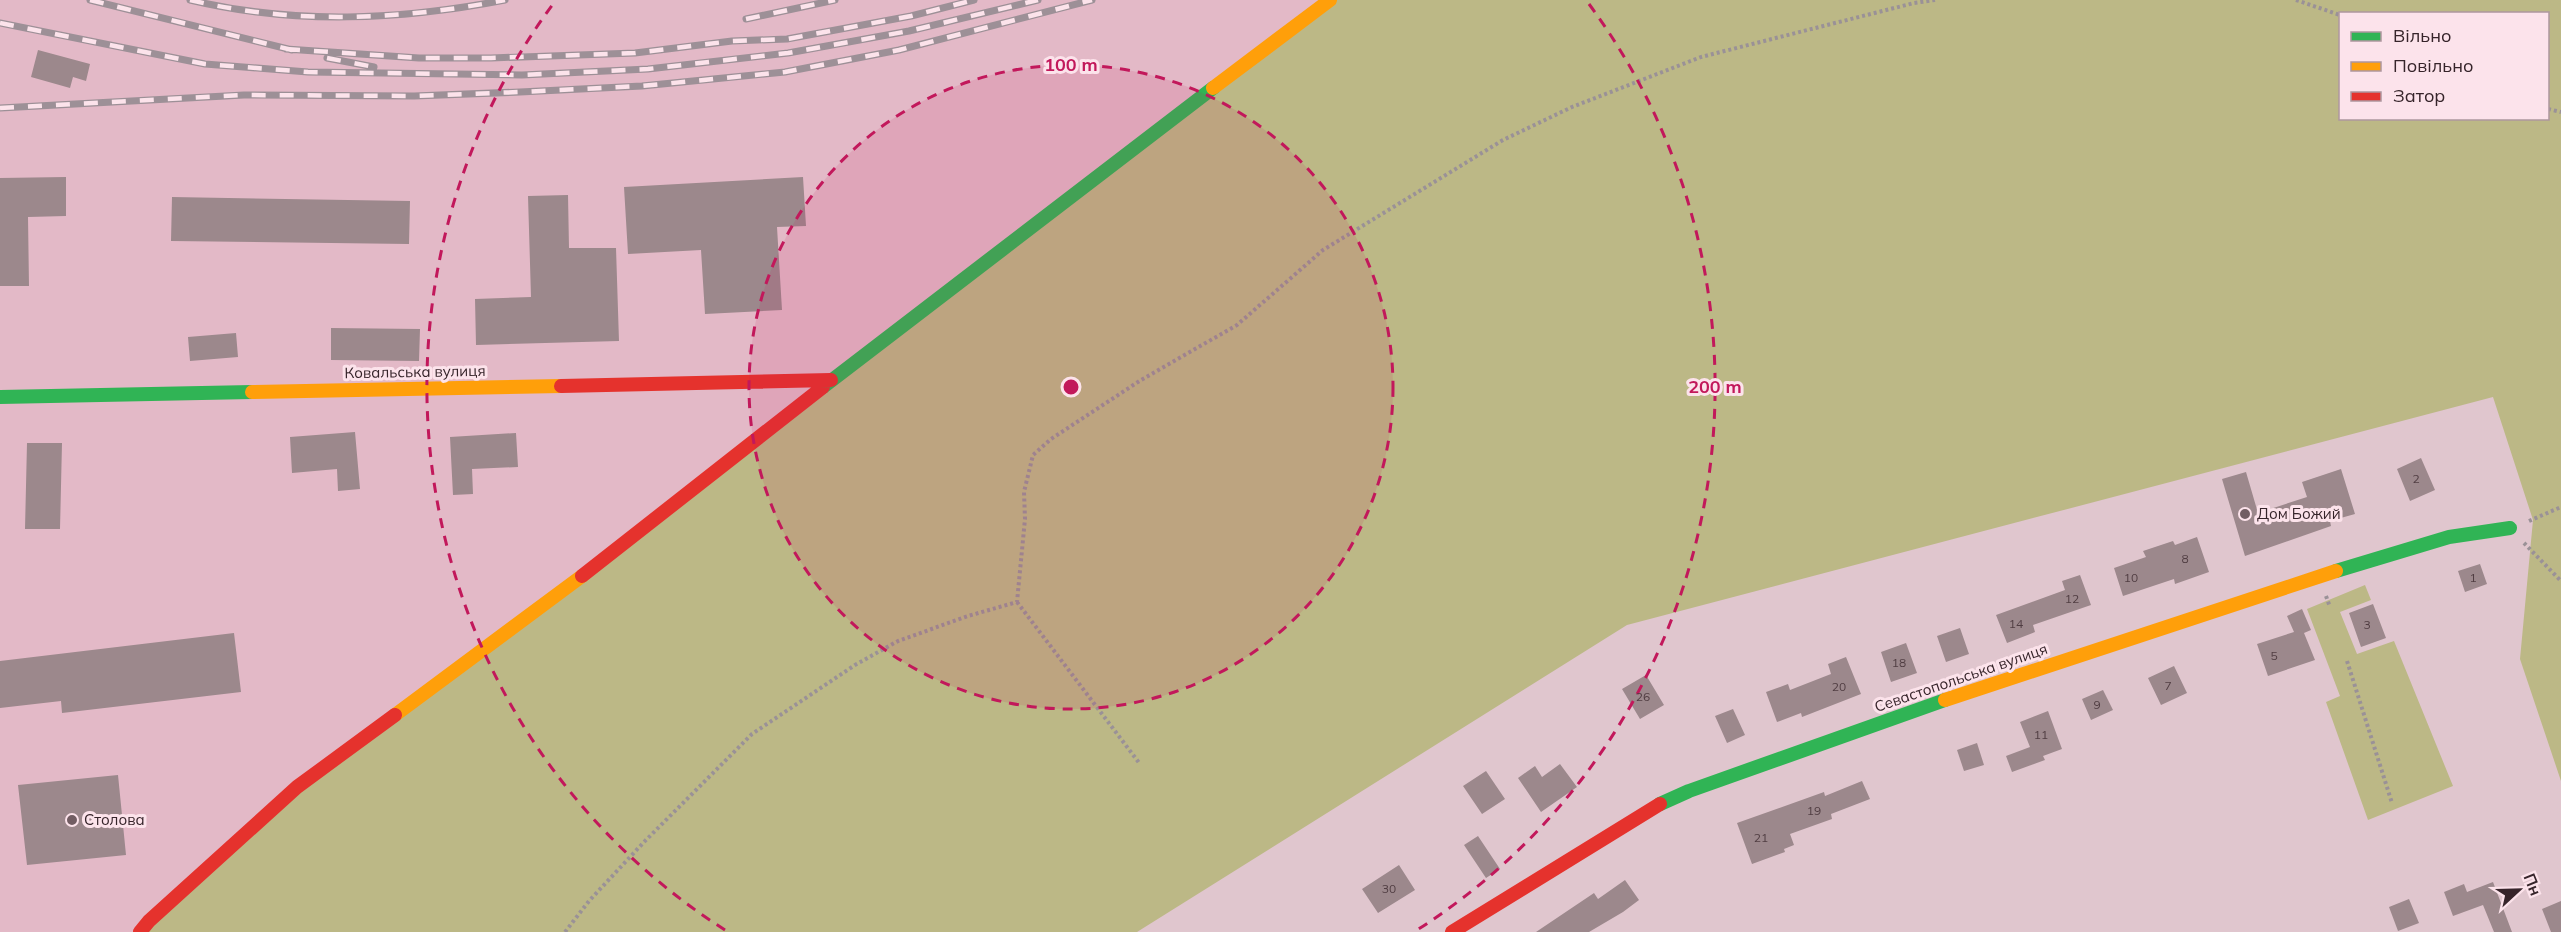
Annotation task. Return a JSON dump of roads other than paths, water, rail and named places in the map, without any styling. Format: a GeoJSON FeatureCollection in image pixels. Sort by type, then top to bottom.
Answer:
{"type":"FeatureCollection","features":[{"type":"Feature","properties":{"kind":"street"},"geometry":{"type":"LineString","coordinates":[[140,932],[149,921],[297,787],[622,546],[831,380],[1094,177],[1330,0]]}},
{"type":"Feature","properties":{"kind":"street","name":"Ковальська вулиця"},"geometry":{"type":"LineString","coordinates":[[0,397],[831,380]]}},
{"type":"Feature","properties":{"kind":"street","name":"Севастопольська вулиця"},"geometry":{"type":"LineString","coordinates":[[1452,932],[1650,808],[1689,791],[2004,679],[2320,576],[2449,537],[2510,528]]}},
{"type":"Feature","properties":{"kind":"railway"},"geometry":{"type":"LineString","coordinates":[[90,0],[292,50]]}},
{"type":"Feature","properties":{"kind":"railway"},"geometry":{"type":"LineString","coordinates":[[190,0],[269,13],[348,17],[426,12],[505,0]]}},
{"type":"Feature","properties":{"kind":"railway"},"geometry":{"type":"LineString","coordinates":[[746,19],[835,0]]}},
{"type":"Feature","properties":{"kind":"railway"},"geometry":{"type":"LineString","coordinates":[[286,49],[419,58],[635,53],[732,41],[787,39],[911,16],[974,0]]}},
{"type":"Feature","properties":{"kind":"railway"},"geometry":{"type":"LineString","coordinates":[[0,23],[205,64],[308,72],[522,75],[648,69],[788,53],[909,31],[1038,0]]}},
{"type":"Feature","properties":{"kind":"railway"},"geometry":{"type":"LineString","coordinates":[[0,108],[244,95],[414,96],[520,92],[642,86],[785,72],[899,50],[1092,0]]}},
{"type":"Feature","properties":{"kind":"railway"},"geometry":{"type":"LineString","coordinates":[[327,58],[374,67]]}},
{"type":"Feature","properties":{"kind":"place","name":"Дом Божий"},"geometry":{"type":"Point","coordinates":[2245,514]}},
{"type":"Feature","properties":{"kind":"place","name":"Столова"},"geometry":{"type":"Point","coordinates":[72,820]}}]}
